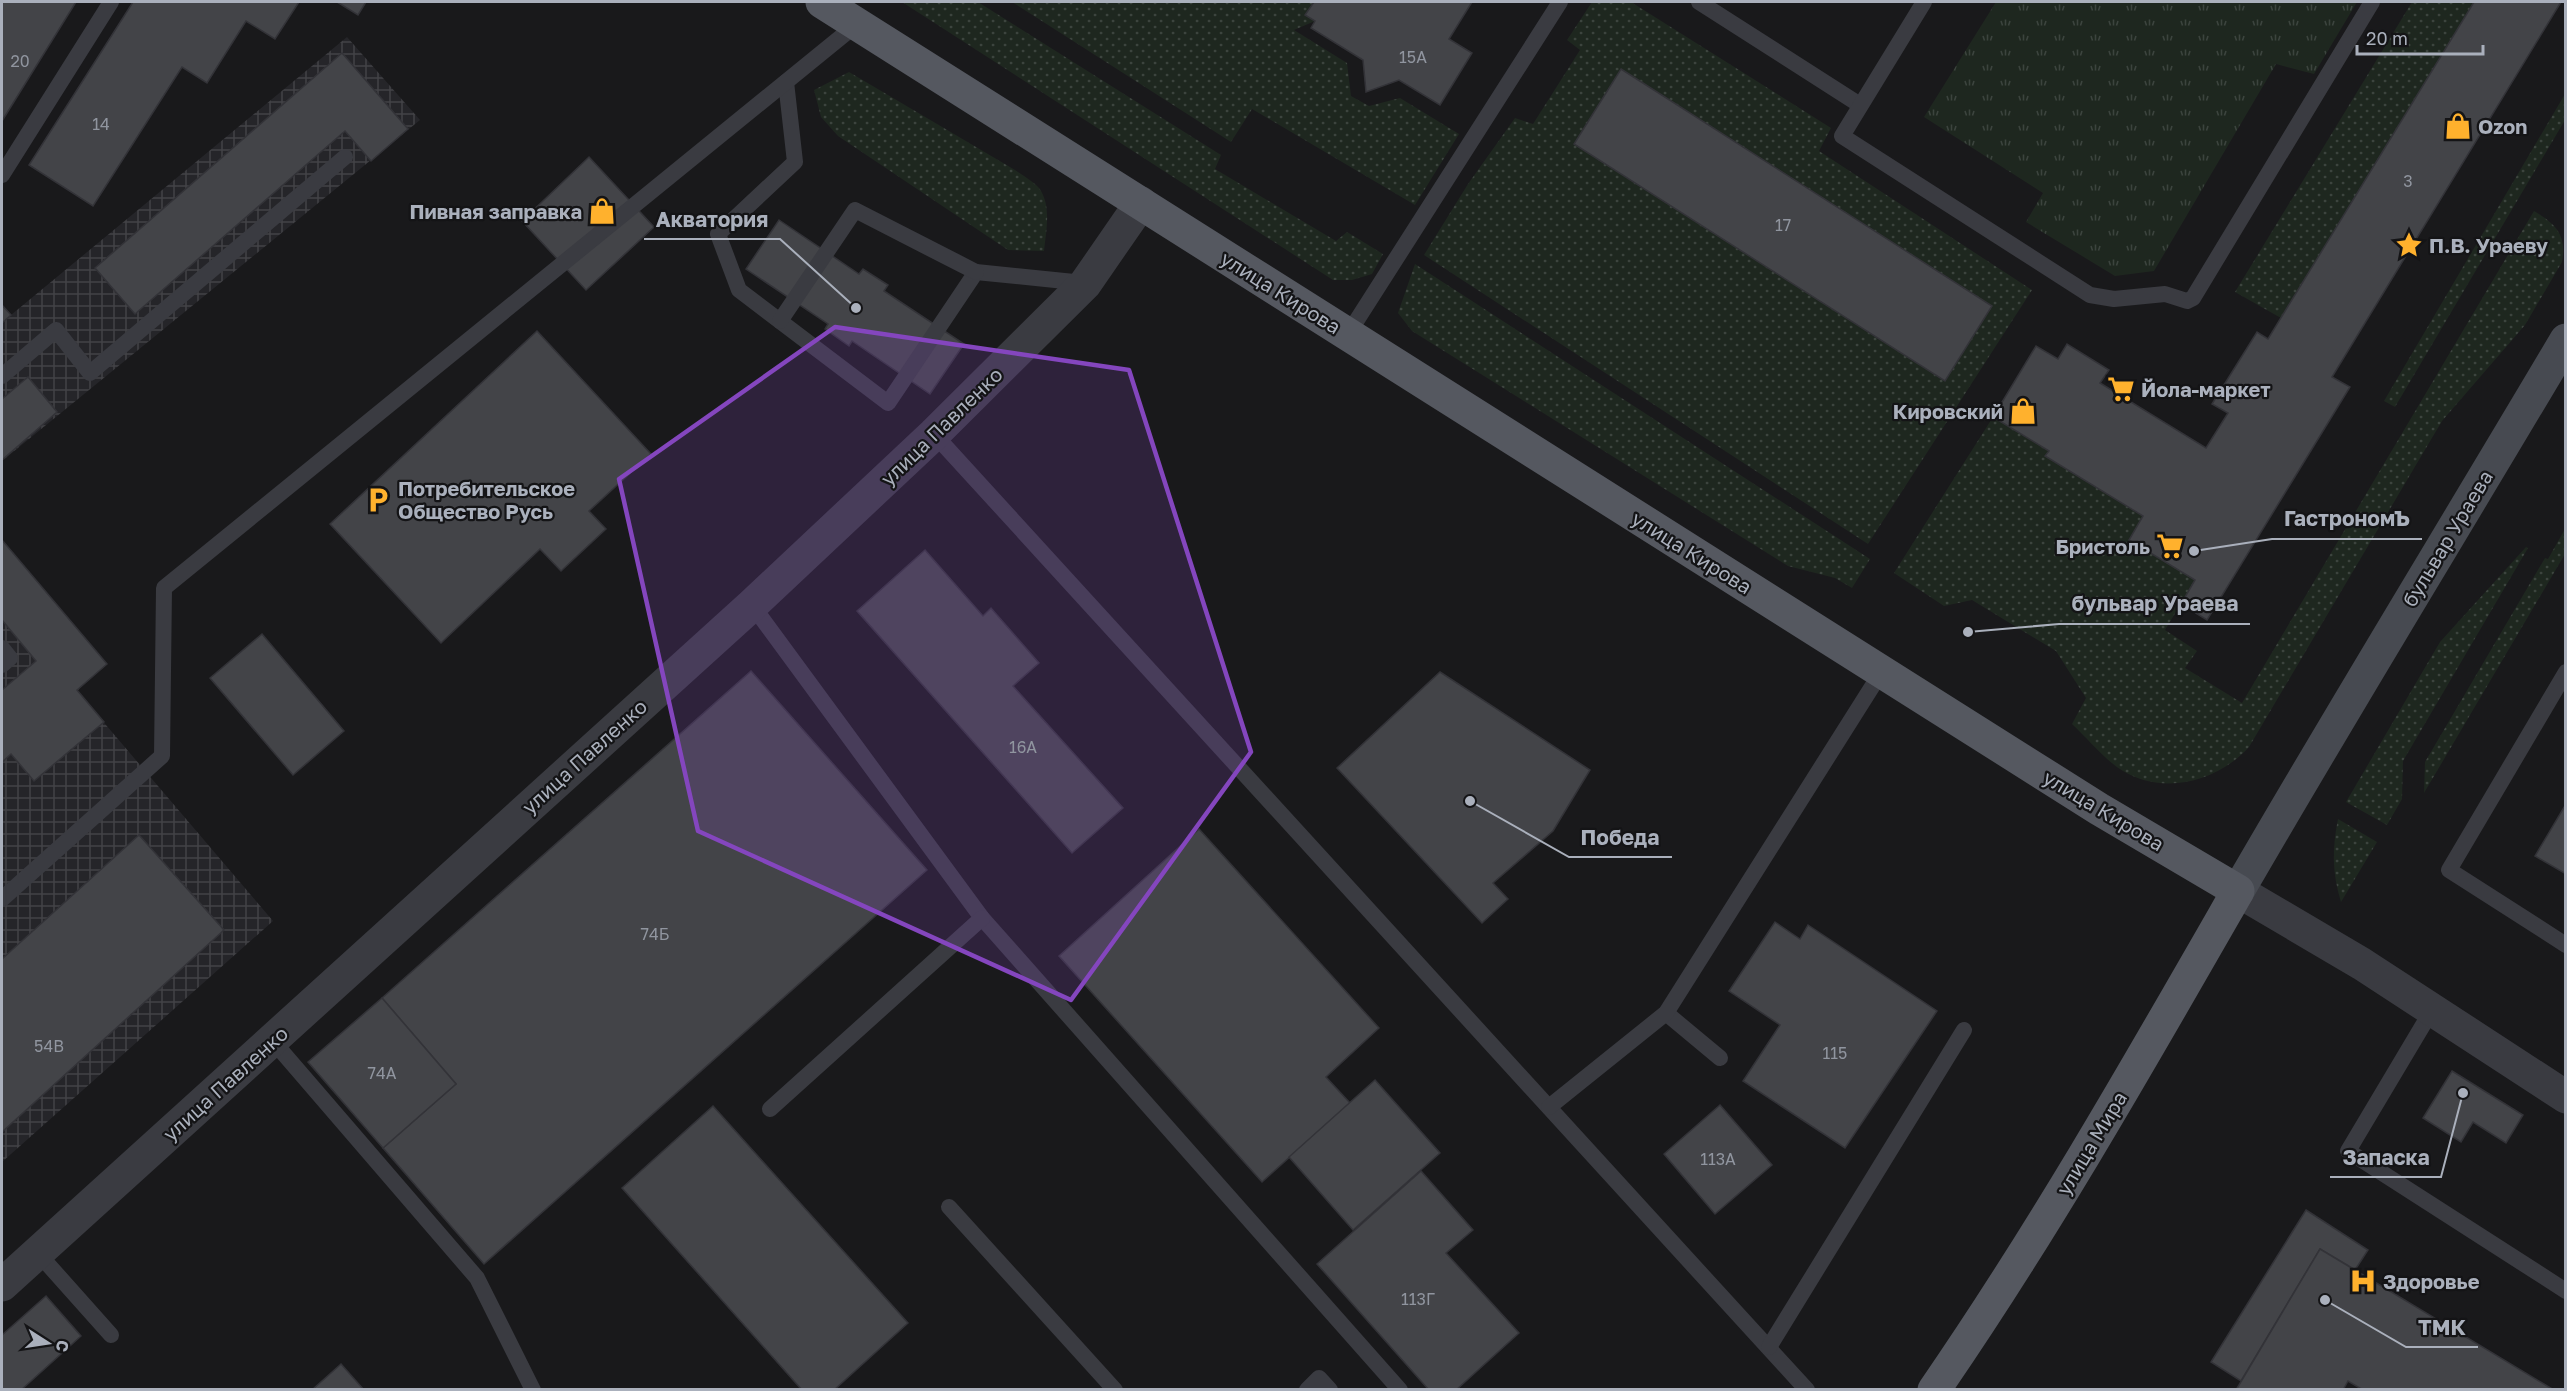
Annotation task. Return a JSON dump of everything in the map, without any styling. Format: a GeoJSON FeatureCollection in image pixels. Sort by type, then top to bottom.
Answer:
{"type":"FeatureCollection","features":[{"type":"Feature","properties":{"kind":"main road","name":"улица Кирова"},"geometry":{"type":"LineString","coordinates":[[822,2],[2099,809],[2238,891]]}},
{"type":"Feature","properties":{"kind":"main road","name":"бульвар Ураева"},"geometry":{"type":"LineString","coordinates":[[2238,891],[2325,739],[2459,521],[2565,340]]}},
{"type":"Feature","properties":{"kind":"main road","name":"улица Мира"},"geometry":{"type":"LineString","coordinates":[[1934,1389],[1979,1324],[2112,1112],[2238,891]]}},
{"type":"Feature","properties":{"kind":"street","name":"улица Павленко"},"geometry":{"type":"LineString","coordinates":[[2,1285],[752,604],[934,434],[1085,284],[1141,203]]}},
{"type":"Feature","properties":{"kind":"street","name":"улица Кирова"},"geometry":{"type":"LineString","coordinates":[[2238,891],[2362,964],[2565,1097]]}},
{"type":"Feature","properties":{"kind":"lane"},"geometry":{"type":"LineString","coordinates":[[2,174],[111,2]]}},
{"type":"Feature","properties":{"kind":"lane"},"geometry":{"type":"LineString","coordinates":[[1348,334],[1560,2]]}},
{"type":"Feature","properties":{"kind":"lane"},"geometry":{"type":"LineString","coordinates":[[1699,2],[1860,105]]}},
{"type":"Feature","properties":{"kind":"lane"},"geometry":{"type":"LineString","coordinates":[[1924,2],[1842,136],[2090,295],[2114,299],[2165,294],[2187,301],[2193,298],[2372,2]]}},
{"type":"Feature","properties":{"kind":"lane"},"geometry":{"type":"LineString","coordinates":[[2,900],[162,756],[164,588],[857,24]]}},
{"type":"Feature","properties":{"kind":"lane"},"geometry":{"type":"LineString","coordinates":[[786,82],[795,162],[718,234],[739,290],[888,403],[976,272]]}},
{"type":"Feature","properties":{"kind":"lane"},"geometry":{"type":"LineString","coordinates":[[2,376],[56,330],[90,373],[345,157]]}},
{"type":"Feature","properties":{"kind":"lane"},"geometry":{"type":"LineString","coordinates":[[780,321],[855,210],[976,272],[1085,284]]}},
{"type":"Feature","properties":{"kind":"lane"},"geometry":{"type":"LineString","coordinates":[[934,434],[1807,1389]]}},
{"type":"Feature","properties":{"kind":"lane"},"geometry":{"type":"LineString","coordinates":[[752,604],[982,918],[1401,1389]]}},
{"type":"Feature","properties":{"kind":"lane"},"geometry":{"type":"LineString","coordinates":[[2,648],[10,658],[2,665]]}},
{"type":"Feature","properties":{"kind":"lane"},"geometry":{"type":"LineString","coordinates":[[1549,1107],[1666,1013],[1882,671]]}},
{"type":"Feature","properties":{"kind":"lane"},"geometry":{"type":"LineString","coordinates":[[2565,672],[2449,870],[2565,945]]}},
{"type":"Feature","properties":{"kind":"lane"},"geometry":{"type":"LineString","coordinates":[[770,1109],[982,918]]}},
{"type":"Feature","properties":{"kind":"lane"},"geometry":{"type":"LineString","coordinates":[[2432,1010],[2348,1151],[2565,1291]]}},
{"type":"Feature","properties":{"kind":"lane"},"geometry":{"type":"LineString","coordinates":[[1666,1013],[1720,1058]]}},
{"type":"Feature","properties":{"kind":"lane"},"geometry":{"type":"LineString","coordinates":[[1769,1347],[1964,1030]]}},
{"type":"Feature","properties":{"kind":"lane"},"geometry":{"type":"LineString","coordinates":[[272,1040],[477,1278],[533,1389]]}},
{"type":"Feature","properties":{"kind":"lane"},"geometry":{"type":"LineString","coordinates":[[949,1207],[1115,1389]]}},
{"type":"Feature","properties":{"kind":"lane"},"geometry":{"type":"LineString","coordinates":[[37,1252],[111,1335]]}},
{"type":"Feature","properties":{"kind":"lane"},"geometry":{"type":"LineString","coordinates":[[1306,1389],[1319,1378],[1330,1389]]}},
{"type":"Feature","properties":{"kind":"highlighted area"},"geometry":{"type":"Polygon","coordinates":[[[835,327],[1129,370],[1251,752],[1071,1000],[698,831],[619,479],[835,327]]]}},
{"type":"Feature","properties":{"kind":"shaded area"},"geometry":{"type":"Polygon","coordinates":[[[347,37],[420,120],[2,461],[2,305],[11,315],[347,37]]]}},
{"type":"Feature","properties":{"kind":"shaded area"},"geometry":{"type":"Polygon","coordinates":[[[2,540],[107,664],[77,691],[273,921],[2,1162],[2,540]]]}},
{"type":"Feature","properties":{"kind":"green space"},"geometry":{"type":"Polygon","coordinates":[[[902,2],[978,2],[1221,155],[1215,169],[1336,241],[1347,232],[1383,254],[1372,274],[1352,280],[1333,280],[902,2]]]}},
{"type":"Feature","properties":{"kind":"green space"},"geometry":{"type":"Polygon","coordinates":[[[1012,2],[1314,2],[1306,15],[1315,21],[1294,30],[1347,63],[1351,96],[1369,106],[1400,98],[1459,134],[1415,205],[1252,109],[1231,142],[1012,2]]]}},
{"type":"Feature","properties":{"kind":"green space"},"geometry":{"type":"Polygon","coordinates":[[[1592,2],[1631,2],[1831,128],[1819,151],[2032,290],[1868,544],[1424,255],[1468,184],[1515,118],[1533,124],[1580,50],[1567,40],[1592,2]]]}},
{"type":"Feature","properties":{"kind":"green space"},"geometry":{"type":"Polygon","coordinates":[[[1996,2],[2357,2],[2314,74],[2276,64],[2154,271],[2115,276],[2026,222],[2043,193],[1924,117],[1996,2]]]}},
{"type":"Feature","properties":{"kind":"green space"},"geometry":{"type":"Polygon","coordinates":[[[2412,2],[2474,2],[2281,318],[2235,292],[2412,2]]]}},
{"type":"Feature","properties":{"kind":"green space"},"geometry":{"type":"Polygon","coordinates":[[[849,72],[1037,185],[1043,195],[1047,211],[1044,251],[1008,250],[838,136],[821,117],[814,90],[849,72]]]}},
{"type":"Feature","properties":{"kind":"green space"},"geometry":{"type":"Polygon","coordinates":[[[2565,94],[2565,120],[2395,407],[2384,401],[2565,94]]]}},
{"type":"Feature","properties":{"kind":"green space"},"geometry":{"type":"Polygon","coordinates":[[[2534,211],[2558,231],[2563,244],[2562,262],[2525,325],[2442,421],[2249,747],[2222,769],[2190,781],[2173,783],[2156,783],[2139,779],[2123,771],[2072,724],[2086,698],[2056,651],[1972,600],[1944,606],[1894,573],[1993,417],[2049,451],[2046,457],[2143,516],[2129,540],[2195,580],[2165,630],[2197,651],[2185,668],[2242,703],[2534,211]]]}},
{"type":"Feature","properties":{"kind":"green space"},"geometry":{"type":"Polygon","coordinates":[[[1415,264],[1870,559],[1852,588],[1835,578],[1788,566],[1412,331],[1398,313],[1415,264]]]}},
{"type":"Feature","properties":{"kind":"green space"},"geometry":{"type":"Polygon","coordinates":[[[2565,529],[2565,554],[2424,793],[2425,762],[2545,558],[2548,559],[2565,529]]]}},
{"type":"Feature","properties":{"kind":"green space"},"geometry":{"type":"Polygon","coordinates":[[[2526,547],[2528,548],[2403,761],[2402,799],[2387,825],[2346,802],[2440,642],[2526,547]]]}},
{"type":"Feature","properties":{"kind":"green space"},"geometry":{"type":"Polygon","coordinates":[[[2338,819],[2377,842],[2341,902],[2334,861],[2338,819]]]}},
{"type":"Feature","properties":{"kind":"building"},"geometry":{"type":"Polygon","coordinates":[[[2,2],[76,2],[2,121],[2,2]]]}},
{"type":"Feature","properties":{"kind":"building"},"geometry":{"type":"Polygon","coordinates":[[[133,2],[299,2],[275,39],[246,21],[207,83],[182,67],[93,206],[29,165],[133,2]]]}},
{"type":"Feature","properties":{"kind":"building"},"geometry":{"type":"Polygon","coordinates":[[[337,2],[366,2],[358,15],[337,2]]]}},
{"type":"Feature","properties":{"kind":"building"},"geometry":{"type":"Polygon","coordinates":[[[1314,2],[1472,2],[1449,39],[1472,53],[1440,105],[1399,80],[1366,92],[1363,60],[1311,28],[1315,21],[1305,15],[1314,2]]]}},
{"type":"Feature","properties":{"kind":"building"},"geometry":{"type":"Polygon","coordinates":[[[2474,2],[2561,2],[2332,377],[2350,387],[2207,620],[2181,604],[2195,580],[2129,540],[2143,516],[2045,456],[2049,451],[1993,417],[2036,346],[2058,359],[2067,344],[2109,370],[2100,383],[2206,448],[2228,413],[2212,404],[2257,332],[2268,339],[2474,2]]]}},
{"type":"Feature","properties":{"kind":"building"},"geometry":{"type":"Polygon","coordinates":[[[342,53],[408,129],[371,161],[345,131],[135,314],[95,268],[342,53]]]}},
{"type":"Feature","properties":{"kind":"building"},"geometry":{"type":"Polygon","coordinates":[[[1621,69],[1992,306],[1945,381],[1574,144],[1621,69]]]}},
{"type":"Feature","properties":{"kind":"building"},"geometry":{"type":"Polygon","coordinates":[[[589,157],[654,227],[586,290],[522,221],[589,157]]]}},
{"type":"Feature","properties":{"kind":"building"},"geometry":{"type":"Polygon","coordinates":[[[779,220],[859,274],[863,269],[888,285],[884,291],[964,344],[930,394],[852,341],[849,346],[825,329],[828,324],[746,269],[779,220]]]}},
{"type":"Feature","properties":{"kind":"building"},"geometry":{"type":"Polygon","coordinates":[[[2,305],[11,315],[2,323],[2,305]]]}},
{"type":"Feature","properties":{"kind":"building"},"geometry":{"type":"Polygon","coordinates":[[[537,331],[651,454],[589,511],[606,529],[561,571],[540,549],[441,643],[330,524],[537,331]]]}},
{"type":"Feature","properties":{"kind":"building"},"geometry":{"type":"Polygon","coordinates":[[[28,377],[57,412],[2,460],[2,399],[28,377]]]}},
{"type":"Feature","properties":{"kind":"building"},"geometry":{"type":"Polygon","coordinates":[[[2,540],[107,664],[77,690],[104,722],[34,781],[11,754],[2,762],[2,690],[36,661],[2,620],[2,540]]]}},
{"type":"Feature","properties":{"kind":"building"},"geometry":{"type":"Polygon","coordinates":[[[925,550],[983,616],[991,608],[1039,663],[1013,686],[1123,808],[1072,853],[857,611],[925,550]]]}},
{"type":"Feature","properties":{"kind":"building"},"geometry":{"type":"Polygon","coordinates":[[[262,634],[344,731],[293,775],[210,678],[262,634]]]}},
{"type":"Feature","properties":{"kind":"building"},"geometry":{"type":"Polygon","coordinates":[[[751,671],[927,870],[484,1264],[383,1148],[456,1084],[382,998],[751,671]]]}},
{"type":"Feature","properties":{"kind":"building"},"geometry":{"type":"Polygon","coordinates":[[[1440,672],[1590,770],[1553,831],[1493,883],[1508,899],[1482,923],[1337,768],[1440,672]]]}},
{"type":"Feature","properties":{"kind":"building"},"geometry":{"type":"Polygon","coordinates":[[[2566,804],[2566,874],[2535,856],[2566,804]]]}},
{"type":"Feature","properties":{"kind":"building"},"geometry":{"type":"Polygon","coordinates":[[[1199,829],[1379,1028],[1326,1077],[1350,1103],[1262,1182],[1059,956],[1199,829]]]}},
{"type":"Feature","properties":{"kind":"building"},"geometry":{"type":"Polygon","coordinates":[[[139,835],[224,930],[2,1132],[2,959],[139,835]]]}},
{"type":"Feature","properties":{"kind":"building"},"geometry":{"type":"Polygon","coordinates":[[[1775,922],[1800,939],[1808,925],[1937,1011],[1845,1148],[1743,1081],[1780,1025],[1729,991],[1775,922]]]}},
{"type":"Feature","properties":{"kind":"building"},"geometry":{"type":"Polygon","coordinates":[[[382,998],[456,1084],[383,1148],[308,1062],[382,998]]]}},
{"type":"Feature","properties":{"kind":"building"},"geometry":{"type":"Polygon","coordinates":[[[2452,1071],[2523,1115],[2506,1143],[2473,1122],[2461,1142],[2423,1118],[2452,1071]]]}},
{"type":"Feature","properties":{"kind":"building"},"geometry":{"type":"Polygon","coordinates":[[[1375,1080],[1440,1153],[1353,1230],[1289,1157],[1375,1080]]]}},
{"type":"Feature","properties":{"kind":"building"},"geometry":{"type":"Polygon","coordinates":[[[1720,1105],[1772,1165],[1715,1214],[1664,1154],[1720,1105]]]}},
{"type":"Feature","properties":{"kind":"building"},"geometry":{"type":"Polygon","coordinates":[[[713,1106],[908,1323],[834,1390],[802,1390],[622,1188],[713,1106]]]}},
{"type":"Feature","properties":{"kind":"building"},"geometry":{"type":"Polygon","coordinates":[[[1421,1171],[1473,1230],[1446,1253],[1519,1333],[1456,1390],[1429,1390],[1317,1264],[1421,1171]]]}},
{"type":"Feature","properties":{"kind":"building"},"geometry":{"type":"Polygon","coordinates":[[[2306,1210],[2368,1250],[2355,1270],[2320,1249],[2241,1381],[2211,1362],[2306,1210]]]}},
{"type":"Feature","properties":{"kind":"building"},"geometry":{"type":"Polygon","coordinates":[[[2320,1249],[2554,1390],[2363,1390],[2348,1381],[2343,1390],[2236,1390],[2320,1249]]]}},
{"type":"Feature","properties":{"kind":"building"},"geometry":{"type":"Polygon","coordinates":[[[46,1296],[81,1336],[21,1390],[2,1390],[2,1335],[46,1296]]]}},
{"type":"Feature","properties":{"kind":"building"},"geometry":{"type":"Polygon","coordinates":[[[341,1364],[364,1390],[312,1390],[341,1364]]]}},
{"type":"Feature","properties":{"kind":"place","name":"Ozon"},"geometry":{"type":"Point","coordinates":[2458,126]}},
{"type":"Feature","properties":{"kind":"place","name":"Пивная заправка"},"geometry":{"type":"Point","coordinates":[602,211]}},
{"type":"Feature","properties":{"kind":"place","name":"П.В. Ураеву"},"geometry":{"type":"Point","coordinates":[2409,245]}},
{"type":"Feature","properties":{"kind":"place","name":"Акватория"},"geometry":{"type":"Point","coordinates":[856,308]}},
{"type":"Feature","properties":{"kind":"place","name":"Йола-маркет"},"geometry":{"type":"Point","coordinates":[2121,389]}},
{"type":"Feature","properties":{"kind":"place","name":"Кировский"},"geometry":{"type":"Point","coordinates":[2023,411]}},
{"type":"Feature","properties":{"kind":"place","name":"Потребительское Общество Русь"},"geometry":{"type":"Point","coordinates":[378,500]}},
{"type":"Feature","properties":{"kind":"place","name":"Бристоль"},"geometry":{"type":"Point","coordinates":[2170,546]}},
{"type":"Feature","properties":{"kind":"place","name":"ГастрономЪ"},"geometry":{"type":"Point","coordinates":[2194,551]}},
{"type":"Feature","properties":{"kind":"place","name":"бульвар Ураева"},"geometry":{"type":"Point","coordinates":[1968,632]}},
{"type":"Feature","properties":{"kind":"place","name":"Победа"},"geometry":{"type":"Point","coordinates":[1470,801]}},
{"type":"Feature","properties":{"kind":"place","name":"Запаска"},"geometry":{"type":"Point","coordinates":[2463,1093]}},
{"type":"Feature","properties":{"kind":"place","name":"Здоровье"},"geometry":{"type":"Point","coordinates":[2363,1281]}},
{"type":"Feature","properties":{"kind":"place","name":"ТМК"},"geometry":{"type":"Point","coordinates":[2325,1300]}}]}
